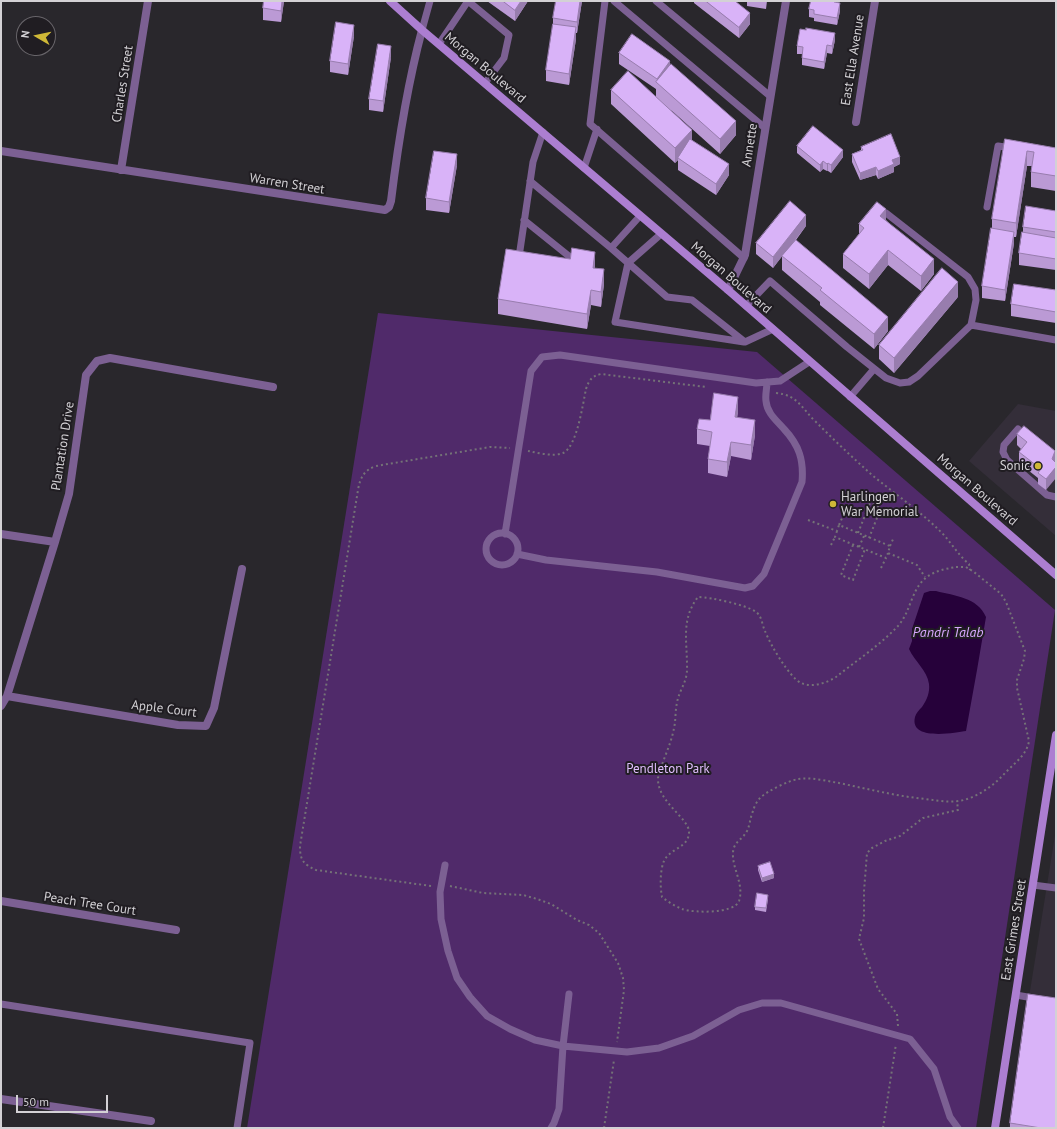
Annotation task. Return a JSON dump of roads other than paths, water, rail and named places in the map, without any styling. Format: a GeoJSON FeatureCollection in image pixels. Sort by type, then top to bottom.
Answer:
{"type":"FeatureCollection","features":[{"type":"Feature","properties":{"kind":"main road","name":"Morgan Boulevard"},"geometry":{"type":"LineString","coordinates":[[390,1],[422,30],[728,290],[1056,575]]}},
{"type":"Feature","properties":{"kind":"main road","name":"East Grimes Street"},"geometry":{"type":"LineString","coordinates":[[995,1128],[1056,735]]}},
{"type":"Feature","properties":{"kind":"street","name":"Charles Street"},"geometry":{"type":"LineString","coordinates":[[121,170],[148,1]]}},
{"type":"Feature","properties":{"kind":"street","name":"Annette"},"geometry":{"type":"LineString","coordinates":[[728,290],[744,258],[786,1]]}},
{"type":"Feature","properties":{"kind":"street","name":"East Ella Avenue"},"geometry":{"type":"LineString","coordinates":[[856,122],[875,1]]}},
{"type":"Feature","properties":{"kind":"street","name":"Warren Street"},"geometry":{"type":"LineString","coordinates":[[1,151],[385,210],[389,207],[391,201],[408,87],[422,30]]}},
{"type":"Feature","properties":{"kind":"street","name":"Plantation Drive"},"geometry":{"type":"LineString","coordinates":[[1,706],[7,696],[56,542],[69,494],[86,375],[96,361],[110,358],[273,387]]}},
{"type":"Feature","properties":{"kind":"street"},"geometry":{"type":"LineString","coordinates":[[1,534],[56,542]]}},
{"type":"Feature","properties":{"kind":"street","name":"Apple Court"},"geometry":{"type":"LineString","coordinates":[[7,696],[178,725],[206,726],[214,708],[242,569]]}},
{"type":"Feature","properties":{"kind":"street","name":"Peach Tree Court"},"geometry":{"type":"LineString","coordinates":[[1,901],[176,930]]}},
{"type":"Feature","properties":{"kind":"street"},"geometry":{"type":"LineString","coordinates":[[1,1099],[151,1121]]}},
{"type":"Feature","properties":{"kind":"lane"},"geometry":{"type":"LineString","coordinates":[[422,30],[430,1]]}},
{"type":"Feature","properties":{"kind":"lane"},"geometry":{"type":"LineString","coordinates":[[439,44],[468,1],[509,35],[504,58],[485,83]]}},
{"type":"Feature","properties":{"kind":"lane"},"geometry":{"type":"LineString","coordinates":[[605,1],[590,124],[744,258]]}},
{"type":"Feature","properties":{"kind":"lane"},"geometry":{"type":"LineString","coordinates":[[614,1],[765,128]]}},
{"type":"Feature","properties":{"kind":"lane"},"geometry":{"type":"LineString","coordinates":[[656,1],[770,96]]}},
{"type":"Feature","properties":{"kind":"lane"},"geometry":{"type":"LineString","coordinates":[[584,168],[597,129]]}},
{"type":"Feature","properties":{"kind":"lane"},"geometry":{"type":"LineString","coordinates":[[519,257],[533,162],[543,132]]}},
{"type":"Feature","properties":{"kind":"lane"},"geometry":{"type":"LineString","coordinates":[[987,207],[998,146],[1020,149]]}},
{"type":"Feature","properties":{"kind":"lane"},"geometry":{"type":"LineString","coordinates":[[530,181],[611,248],[667,297],[692,300],[745,342]]}},
{"type":"Feature","properties":{"kind":"lane"},"geometry":{"type":"LineString","coordinates":[[746,306],[770,281],[886,378],[900,382],[909,382],[918,376],[972,325],[976,300],[975,288],[968,277],[886,213]]}},
{"type":"Feature","properties":{"kind":"lane"},"geometry":{"type":"LineString","coordinates":[[611,248],[640,216]]}},
{"type":"Feature","properties":{"kind":"lane"},"geometry":{"type":"LineString","coordinates":[[524,220],[570,258]]}},
{"type":"Feature","properties":{"kind":"lane"},"geometry":{"type":"LineString","coordinates":[[661,234],[628,263],[615,322],[745,342],[772,329]]}},
{"type":"Feature","properties":{"kind":"lane"},"geometry":{"type":"LineString","coordinates":[[972,325],[1056,340]]}},
{"type":"Feature","properties":{"kind":"lane"},"geometry":{"type":"LineString","coordinates":[[505,534],[531,371],[542,357],[560,355],[756,383],[780,381],[810,362]]}},
{"type":"Feature","properties":{"kind":"lane"},"geometry":{"type":"LineString","coordinates":[[850,397],[874,369]]}},
{"type":"Feature","properties":{"kind":"lane"},"geometry":{"type":"LineString","coordinates":[[517,554],[546,560],[657,572],[745,588],[753,586],[764,574],[802,482],[803,468],[796,444],[771,415],[766,401],[768,382]]}},
{"type":"Feature","properties":{"kind":"lane"},"geometry":{"type":"LineString","coordinates":[[1018,429],[1004,445],[1003,452],[1007,460],[1047,495],[1056,497]]}},
{"type":"Feature","properties":{"kind":"lane"},"geometry":{"type":"LineString","coordinates":[[505,534],[514,539],[518,548],[517,554],[511,562],[502,565],[496,564],[488,558],[486,548],[494,535],[505,534]]}},
{"type":"Feature","properties":{"kind":"lane"},"geometry":{"type":"LineString","coordinates":[[445,865],[440,892],[442,919],[448,951],[457,978],[470,998],[487,1016],[510,1029],[535,1040],[563,1046],[627,1052],[659,1048],[693,1036],[739,1010],[762,1003],[781,1003],[910,1039],[934,1069],[950,1117],[958,1128]]}},
{"type":"Feature","properties":{"kind":"lane"},"geometry":{"type":"LineString","coordinates":[[1033,885],[1056,888]]}},
{"type":"Feature","properties":{"kind":"lane"},"geometry":{"type":"LineString","coordinates":[[551,1128],[554,1124],[559,1109],[568,994]]}},
{"type":"Feature","properties":{"kind":"lane"},"geometry":{"type":"LineString","coordinates":[[1016,996],[1056,1002]]}},
{"type":"Feature","properties":{"kind":"lane"},"geometry":{"type":"LineString","coordinates":[[1,1004],[250,1043],[237,1128]]}},
{"type":"Feature","properties":{"kind":"water","name":"Pandri Talab"},"geometry":{"type":"Polygon","coordinates":[[[930,591],[965,598],[977,605],[986,617],[966,731],[943,734],[925,733],[919,730],[915,725],[915,716],[928,696],[929,684],[926,674],[909,649],[912,641],[912,629],[924,593],[930,591]]]}},
{"type":"Feature","properties":{"kind":"place","name":"Sonic"},"geometry":{"type":"Point","coordinates":[1038,466]}},
{"type":"Feature","properties":{"kind":"place","name":"Harlingen War Memorial"},"geometry":{"type":"Point","coordinates":[833,504]}},
{"type":"Feature","properties":{"kind":"park label","name":"Pendleton Park"},"geometry":{"type":"Point","coordinates":[668,769]}}]}
